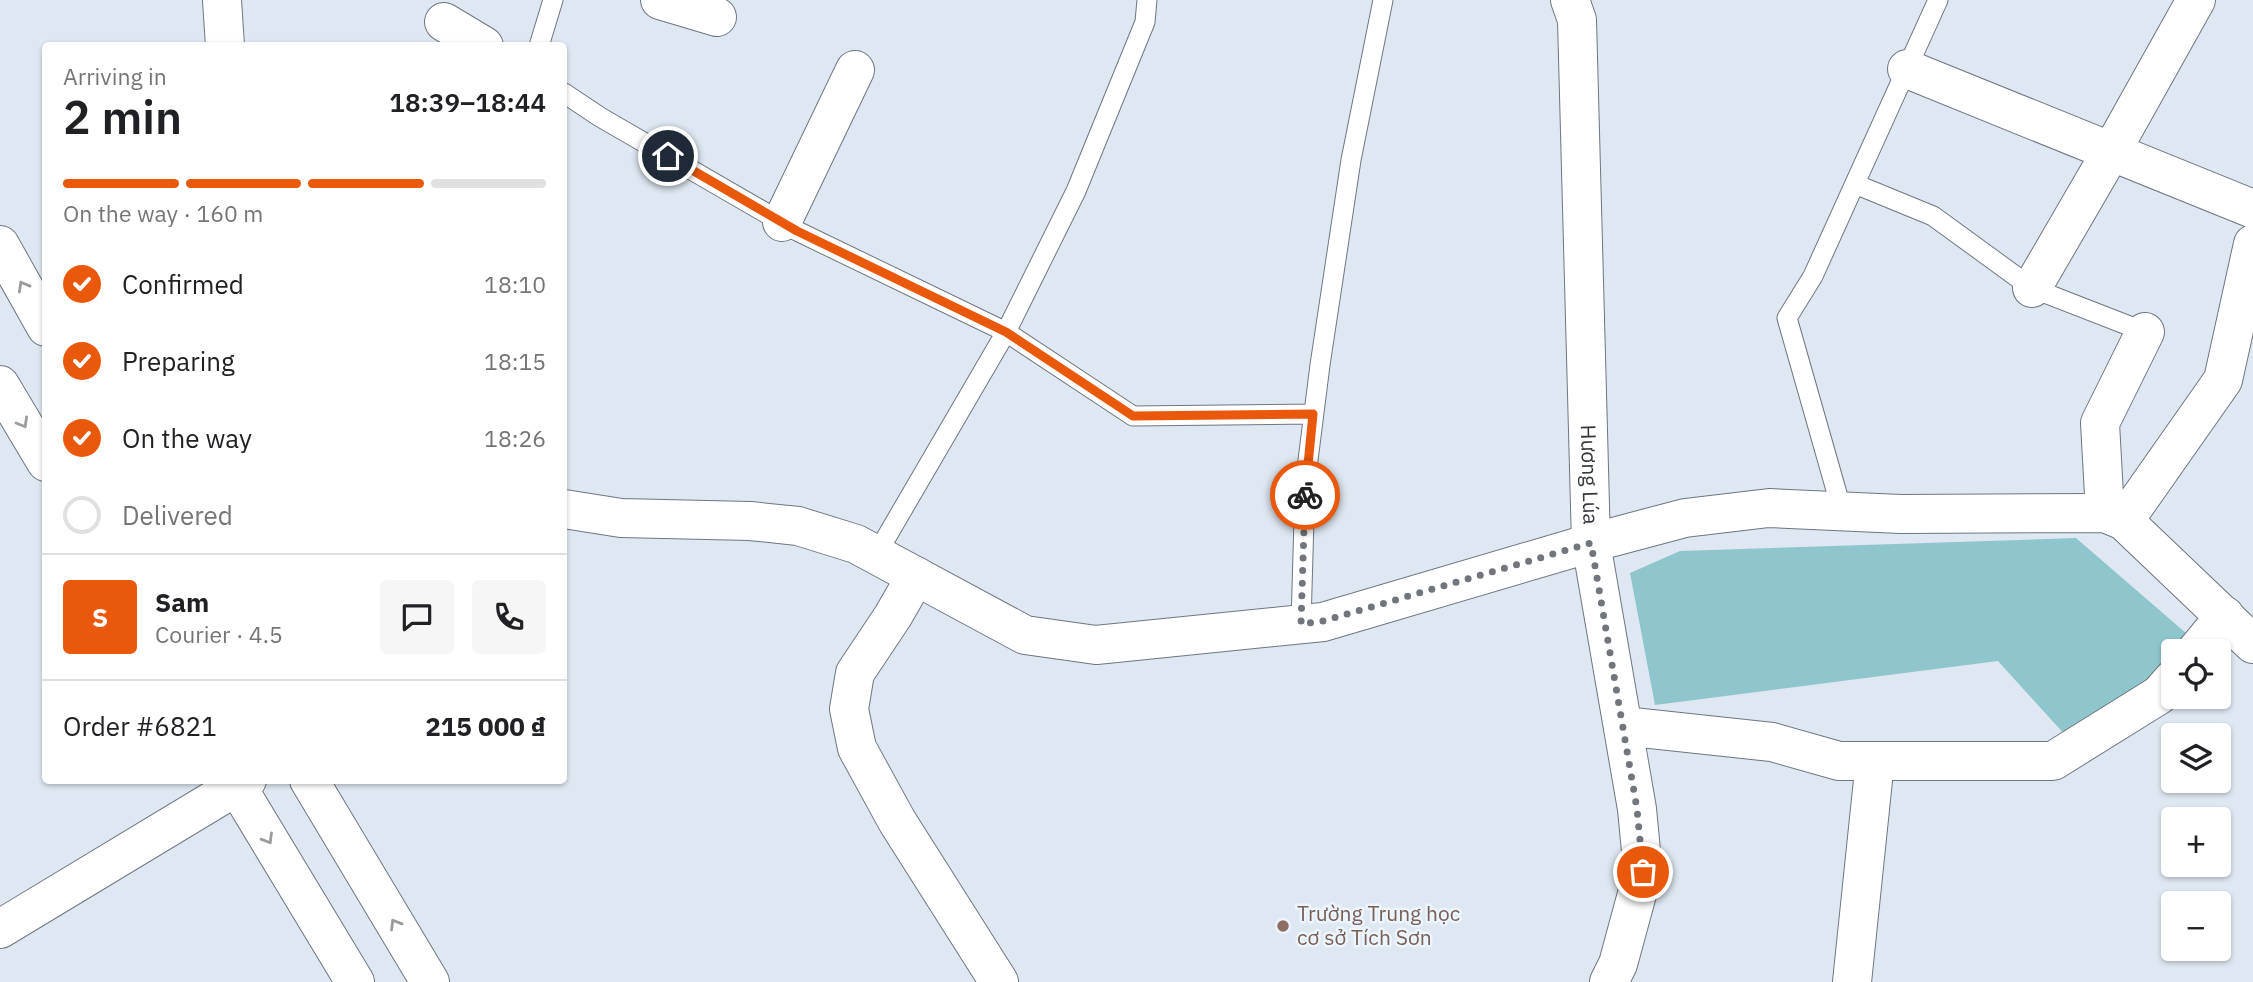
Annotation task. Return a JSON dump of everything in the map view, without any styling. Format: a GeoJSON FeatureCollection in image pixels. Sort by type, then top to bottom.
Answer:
{"type":"FeatureCollection","features":[{"type":"Feature","properties":{"kind":"street"},"geometry":{"type":"LineString","coordinates":[[222,0],[225,42]]}},
{"type":"Feature","properties":{"kind":"street"},"geometry":{"type":"LineString","coordinates":[[660,0],[717,17]]}},
{"type":"Feature","properties":{"kind":"street","name":"Hương Lúa"},"geometry":{"type":"LineString","coordinates":[[1570,0],[1577,20],[1591,543],[1637,809],[1643,872],[1618,964],[1609,982]]}},
{"type":"Feature","properties":{"kind":"street"},"geometry":{"type":"LineString","coordinates":[[2032,288],[2196,0]]}},
{"type":"Feature","properties":{"kind":"street"},"geometry":{"type":"LineString","coordinates":[[444,22],[477,42]]}},
{"type":"Feature","properties":{"kind":"street"},"geometry":{"type":"LineString","coordinates":[[1907,69],[2253,209]]}},
{"type":"Feature","properties":{"kind":"street"},"geometry":{"type":"LineString","coordinates":[[782,222],[855,70]]}},
{"type":"Feature","properties":{"kind":"street"},"geometry":{"type":"LineString","coordinates":[[2115,517],[2224,380],[2253,244]]}},
{"type":"Feature","properties":{"kind":"street"},"geometry":{"type":"LineString","coordinates":[[0,245],[42,320]]}},
{"type":"Feature","properties":{"kind":"street"},"geometry":{"type":"LineString","coordinates":[[2145,332],[2099,423],[2115,517],[2253,644]]}},
{"type":"Feature","properties":{"kind":"street"},"geometry":{"type":"LineString","coordinates":[[0,385],[42,455]]}},
{"type":"Feature","properties":{"kind":"street"},"geometry":{"type":"LineString","coordinates":[[567,512],[621,518],[798,526],[856,544],[1025,635],[1096,645],[1323,621],[1591,543],[1697,516],[1769,508],[1901,514],[2115,517]]}},
{"type":"Feature","properties":{"kind":"street"},"geometry":{"type":"LineString","coordinates":[[916,576],[855,673],[849,709],[857,748],[897,821],[999,982]]}},
{"type":"Feature","properties":{"kind":"street"},"geometry":{"type":"LineString","coordinates":[[2206,639],[2225,616]]}},
{"type":"Feature","properties":{"kind":"street"},"geometry":{"type":"LineString","coordinates":[[1623,726],[1772,742],[1839,761],[2053,761],[2161,693]]}},
{"type":"Feature","properties":{"kind":"street"},"geometry":{"type":"LineString","coordinates":[[1852,982],[1875,761]]}},
{"type":"Feature","properties":{"kind":"street"},"geometry":{"type":"LineString","coordinates":[[0,929],[236,784]]}},
{"type":"Feature","properties":{"kind":"street"},"geometry":{"type":"LineString","coordinates":[[240,784],[355,982]]}},
{"type":"Feature","properties":{"kind":"street"},"geometry":{"type":"LineString","coordinates":[[311,784],[430,982]]}},
{"type":"Feature","properties":{"kind":"lane"},"geometry":{"type":"LineString","coordinates":[[540,42],[553,0]]}},
{"type":"Feature","properties":{"kind":"lane"},"geometry":{"type":"LineString","coordinates":[[876,555],[1006,332],[1076,191],[1145,22],[1147,0]]}},
{"type":"Feature","properties":{"kind":"lane"},"geometry":{"type":"LineString","coordinates":[[1301,624],[1305,484],[1313,414],[1351,160],[1383,0]]}},
{"type":"Feature","properties":{"kind":"lane"},"geometry":{"type":"LineString","coordinates":[[1842,512],[1787,318],[1813,276],[1938,0]]}},
{"type":"Feature","properties":{"kind":"lane"},"geometry":{"type":"LineString","coordinates":[[567,95],[600,117],[782,222],[1006,332],[1133,416],[1313,414]]}},
{"type":"Feature","properties":{"kind":"lane"},"geometry":{"type":"LineString","coordinates":[[1855,184],[1933,216],[2032,288],[2145,332]]}},
{"type":"Feature","properties":{"kind":"water"},"geometry":{"type":"Polygon","coordinates":[[[2076,538],[2193,639],[2161,639],[2161,669],[2076,747],[1998,661],[1655,705],[1630,573],[1680,551],[2076,538]]]}},
{"type":"Feature","properties":{"kind":"way so far"},"geometry":{"type":"LineString","coordinates":[[1305,495],[1301,624],[1323,621],[1591,543],[1637,809],[1643,872]]}},
{"type":"Feature","properties":{"kind":"place","name":"Trường Trung học cơ sở Tích Sơn"},"geometry":{"type":"Point","coordinates":[1283,926]}},
{"type":"Feature","properties":{"kind":"route"},"geometry":{"type":"LineString","coordinates":[[668,156],[797,231],[1006,332],[1133,416],[1313,414],[1305,495]]}}]}
